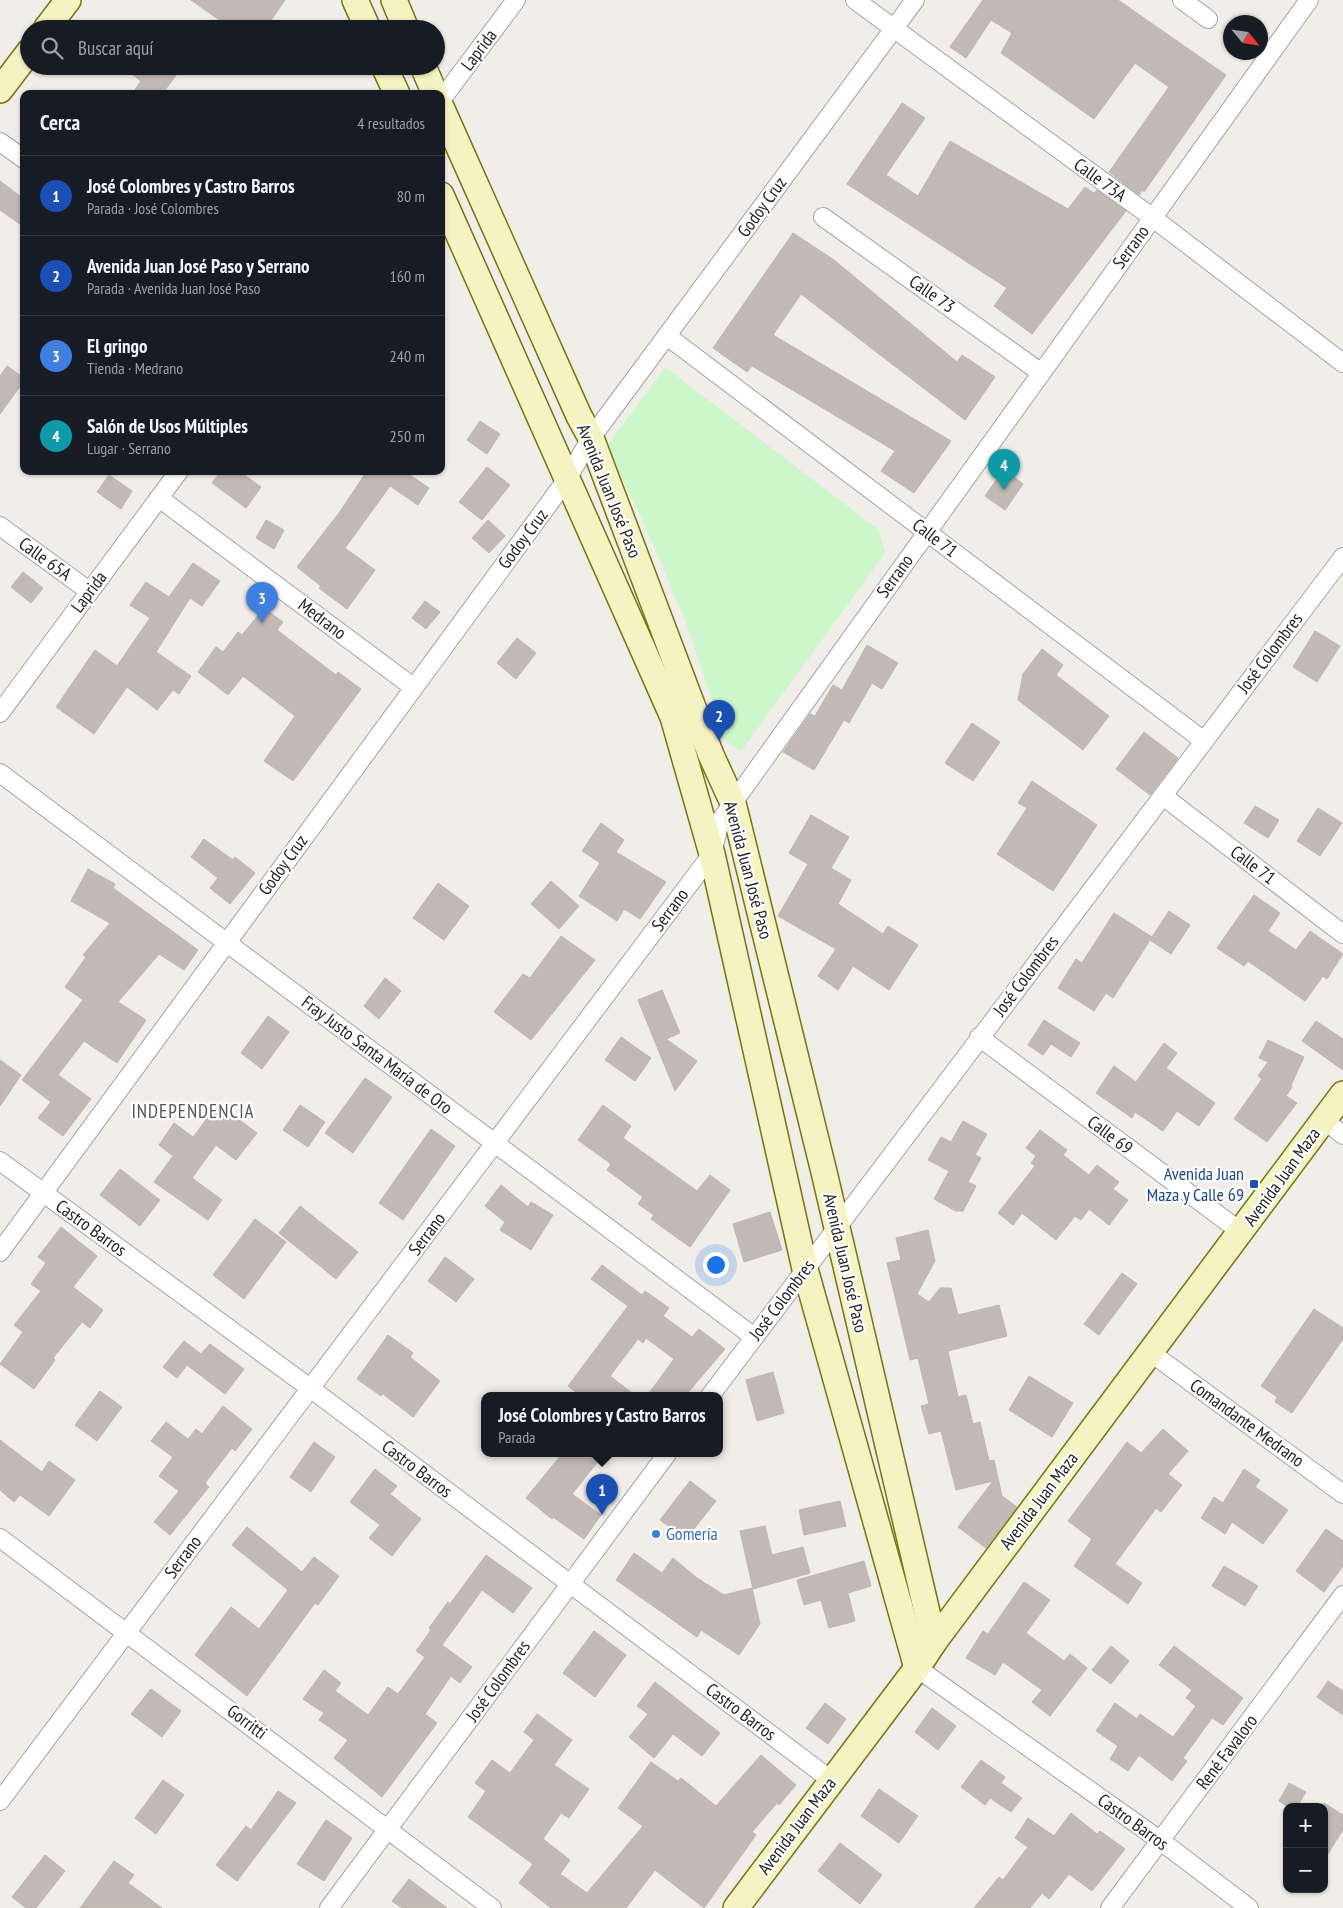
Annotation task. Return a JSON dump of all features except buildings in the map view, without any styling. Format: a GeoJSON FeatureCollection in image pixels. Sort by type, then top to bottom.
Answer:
{"type":"FeatureCollection","features":[{"type":"Feature","properties":{"kind":"main road"},"geometry":{"type":"LineString","coordinates":[[53,20],[68,0]]}},
{"type":"Feature","properties":{"kind":"main road"},"geometry":{"type":"LineString","coordinates":[[355,0],[364,20]]}},
{"type":"Feature","properties":{"kind":"main road"},"geometry":{"type":"LineString","coordinates":[[394,0],[402,20]]}},
{"type":"Feature","properties":{"kind":"main road"},"geometry":{"type":"LineString","coordinates":[[3,81],[20,62]]}},
{"type":"Feature","properties":{"kind":"main road"},"geometry":{"type":"LineString","coordinates":[[388,75],[394,90]]}},
{"type":"Feature","properties":{"kind":"main road"},"geometry":{"type":"LineString","coordinates":[[427,75],[434,90]]}},
{"type":"Feature","properties":{"kind":"main road","name":"Avenida Juan José Paso"},"geometry":{"type":"LineString","coordinates":[[445,116],[579,416],[591,438],[697,720],[733,803],[934,1642]]}},
{"type":"Feature","properties":{"kind":"main road","name":"Avenida Juan José Paso"},"geometry":{"type":"LineString","coordinates":[[445,204],[673,717],[712,854],[805,1269],[917,1668]]}},
{"type":"Feature","properties":{"kind":"main road","name":"Avenida Juan Maza"},"geometry":{"type":"LineString","coordinates":[[736,1908],[1241,1232],[1333,1128],[1343,1094]]}},
{"type":"Feature","properties":{"kind":"street","name":"Laprida"},"geometry":{"type":"LineString","coordinates":[[445,95],[516,0]]}},
{"type":"Feature","properties":{"kind":"street","name":"Calle 73A"},"geometry":{"type":"LineString","coordinates":[[855,0],[892,29],[1153,218],[1343,363]]}},
{"type":"Feature","properties":{"kind":"street","name":"Godoy Cruz"},"geometry":{"type":"LineString","coordinates":[[0,1252],[567,479],[591,438],[915,0]]}},
{"type":"Feature","properties":{"kind":"street"},"geometry":{"type":"LineString","coordinates":[[1182,0],[1208,20]]}},
{"type":"Feature","properties":{"kind":"street","name":"Serrano"},"geometry":{"type":"LineString","coordinates":[[0,1801],[712,854],[720,821],[1040,372],[1310,0]]}},
{"type":"Feature","properties":{"kind":"street"},"geometry":{"type":"LineString","coordinates":[[0,142],[20,156]]}},
{"type":"Feature","properties":{"kind":"street","name":"Calle 73"},"geometry":{"type":"LineString","coordinates":[[823,217],[1040,372]]}},
{"type":"Feature","properties":{"kind":"street","name":"Calle 71"},"geometry":{"type":"LineString","coordinates":[[666,336],[1204,741]]}},
{"type":"Feature","properties":{"kind":"street","name":"Laprida"},"geometry":{"type":"LineString","coordinates":[[0,713],[175,475]]}},
{"type":"Feature","properties":{"kind":"street","name":"Medrano"},"geometry":{"type":"LineString","coordinates":[[159,498],[413,687]]}},
{"type":"Feature","properties":{"kind":"street","name":"Calle 65A"},"geometry":{"type":"LineString","coordinates":[[0,526],[90,591]]}},
{"type":"Feature","properties":{"kind":"street","name":"José Colombres"},"geometry":{"type":"LineString","coordinates":[[713,1392],[1343,557]]}},
{"type":"Feature","properties":{"kind":"street","name":"Fray Justo Santa María de Oro"},"geometry":{"type":"LineString","coordinates":[[0,773],[754,1336]]}},
{"type":"Feature","properties":{"kind":"street","name":"Calle 71"},"geometry":{"type":"LineString","coordinates":[[1162,796],[1343,934]]}},
{"type":"Feature","properties":{"kind":"street","name":"Calle 69"},"geometry":{"type":"LineString","coordinates":[[979,1037],[1241,1232]]}},
{"type":"Feature","properties":{"kind":"street","name":"Castro Barros"},"geometry":{"type":"LineString","coordinates":[[0,1161],[310,1388],[569,1585],[831,1780]]}},
{"type":"Feature","properties":{"kind":"street","name":"Comandante Medrano"},"geometry":{"type":"LineString","coordinates":[[1150,1352],[1343,1494]]}},
{"type":"Feature","properties":{"kind":"street","name":"José Colombres"},"geometry":{"type":"LineString","coordinates":[[330,1908],[665,1457]]}},
{"type":"Feature","properties":{"kind":"street","name":"Gorritti"},"geometry":{"type":"LineString","coordinates":[[0,1538],[492,1908]]}},
{"type":"Feature","properties":{"kind":"street","name":"René Favaloro"},"geometry":{"type":"LineString","coordinates":[[1110,1908],[1343,1596]]}},
{"type":"Feature","properties":{"kind":"street","name":"Castro Barros"},"geometry":{"type":"LineString","coordinates":[[917,1668],[1161,1841],[1249,1908]]}},
{"type":"Feature","properties":{"kind":"green space"},"geometry":{"type":"Polygon","coordinates":[[[665,367],[879,530],[885,553],[741,751],[725,740],[687,625],[650,537],[607,446],[665,367]]]}},
{"type":"Feature","properties":{"kind":"place","name":"Salón de Usos Múltiples"},"geometry":{"type":"Point","coordinates":[1004,490]}},
{"type":"Feature","properties":{"kind":"place","name":"El gringo"},"geometry":{"type":"Point","coordinates":[262,623]}},
{"type":"Feature","properties":{"kind":"place","name":"Avenida Juan José Paso y Serrano"},"geometry":{"type":"Point","coordinates":[719,741]}},
{"type":"Feature","properties":{"kind":"place","name":"Avenida Juan Maza y Calle 69"},"geometry":{"type":"Point","coordinates":[1254,1184]}},
{"type":"Feature","properties":{"kind":"place","name":"José Colombres y Castro Barros"},"geometry":{"type":"Point","coordinates":[602,1515]}},
{"type":"Feature","properties":{"kind":"place","name":"Gomería"},"geometry":{"type":"Point","coordinates":[656,1534]}},
{"type":"Feature","properties":{"kind":"district","name":"INDEPENDENCIA"},"geometry":{"type":"Point","coordinates":[193,1111]}}]}
